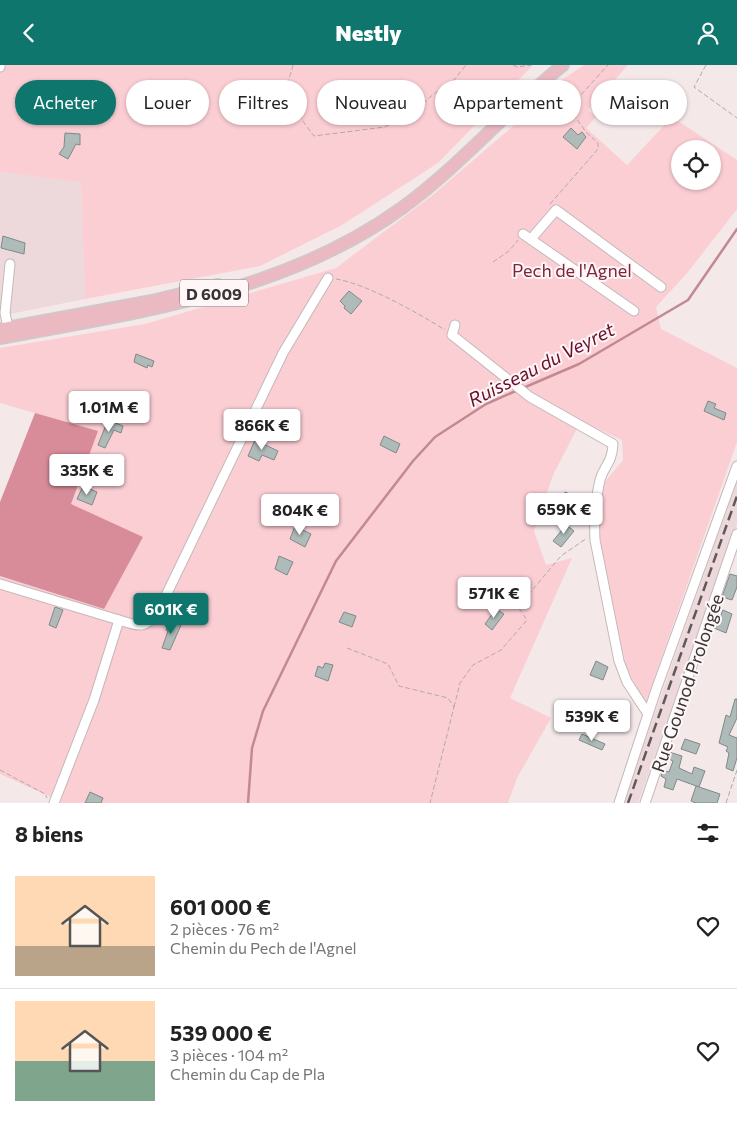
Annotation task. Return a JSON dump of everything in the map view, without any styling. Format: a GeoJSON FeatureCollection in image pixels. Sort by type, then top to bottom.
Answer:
{"type":"FeatureCollection","features":[{"type":"Feature","properties":{"kind":"main road","name":"D 6009"},"geometry":{"type":"LineString","coordinates":[[3,332],[210,287],[275,267],[321,248],[369,223],[422,186],[553,65]]}},
{"type":"Feature","properties":{"kind":"main road","name":"D 6009"},"geometry":{"type":"LineString","coordinates":[[545,80],[563,65]]}},
{"type":"Feature","properties":{"kind":"main road","name":"D 6009"},"geometry":{"type":"LineString","coordinates":[[3,332],[26,333],[128,314],[200,297],[273,275],[334,249],[373,227],[424,191],[497,125]]}},
{"type":"Feature","properties":{"kind":"street"},"geometry":{"type":"LineString","coordinates":[[634,311],[527,236],[556,210],[661,287]]}},
{"type":"Feature","properties":{"kind":"street"},"geometry":{"type":"LineString","coordinates":[[3,332],[10,264]]}},
{"type":"Feature","properties":{"kind":"street"},"geometry":{"type":"LineString","coordinates":[[0,584],[139,626],[149,623],[158,612],[283,353],[328,278]]}},
{"type":"Feature","properties":{"kind":"street"},"geometry":{"type":"LineString","coordinates":[[456,325],[452,335],[530,397],[613,444],[613,457],[600,478],[594,533],[619,661],[627,682],[648,715]]}},
{"type":"Feature","properties":{"kind":"street"},"geometry":{"type":"LineString","coordinates":[[619,803],[648,715],[737,466]]}},
{"type":"Feature","properties":{"kind":"street","name":"Rue Gounod Prolongée"},"geometry":{"type":"LineString","coordinates":[[645,803],[737,534]]}},
{"type":"Feature","properties":{"kind":"street"},"geometry":{"type":"LineString","coordinates":[[54,803],[94,700],[119,620]]}},
{"type":"Feature","properties":{"kind":"path"},"geometry":{"type":"LineString","coordinates":[[292,65],[288,85],[291,98],[304,123],[314,136],[385,127],[420,106],[455,79],[466,65]]}},
{"type":"Feature","properties":{"kind":"path"},"geometry":{"type":"LineString","coordinates":[[514,65],[517,67],[531,65]]}},
{"type":"Feature","properties":{"kind":"path"},"geometry":{"type":"LineString","coordinates":[[581,95],[608,65]]}},
{"type":"Feature","properties":{"kind":"path"},"geometry":{"type":"LineString","coordinates":[[706,65],[694,87],[737,118]]}},
{"type":"Feature","properties":{"kind":"path"},"geometry":{"type":"LineString","coordinates":[[549,205],[598,149],[598,143],[581,125]]}},
{"type":"Feature","properties":{"kind":"path"},"geometry":{"type":"LineString","coordinates":[[493,262],[527,236]]}},
{"type":"Feature","properties":{"kind":"path"},"geometry":{"type":"LineString","coordinates":[[328,278],[353,282],[430,321],[452,335]]}},
{"type":"Feature","properties":{"kind":"path"},"geometry":{"type":"LineString","coordinates":[[430,803],[460,683],[473,665],[501,650],[527,620],[518,607],[561,557],[594,533]]}},
{"type":"Feature","properties":{"kind":"path"},"geometry":{"type":"LineString","coordinates":[[347,648],[388,664],[399,686],[448,698],[454,707]]}},
{"type":"Feature","properties":{"kind":"path"},"geometry":{"type":"LineString","coordinates":[[0,770],[46,795],[50,803]]}},
{"type":"Feature","properties":{"kind":"path"},"geometry":{"type":"LineString","coordinates":[[726,803],[737,770]]}},
{"type":"Feature","properties":{"kind":"shaded area"},"geometry":{"type":"Polygon","coordinates":[[[0,172],[81,181],[85,299],[0,316],[0,172]]]}},
{"type":"Feature","properties":{"kind":"shaded area"},"geometry":{"type":"Polygon","coordinates":[[[35,413],[98,431],[71,504],[143,537],[104,609],[0,576],[0,502],[35,413]]]}},
{"type":"Feature","properties":{"kind":"shaded area"},"geometry":{"type":"Polygon","coordinates":[[[737,481],[737,525],[638,803],[623,803],[737,481]]]}},
{"type":"Feature","properties":{"kind":"green space"},"geometry":{"type":"Polygon","coordinates":[[[0,65],[533,65],[518,80],[435,80],[435,125],[475,125],[438,163],[342,225],[260,266],[85,299],[81,182],[0,172],[0,65]]]}},
{"type":"Feature","properties":{"kind":"green space","name":"Pech de l'Agnel"},"geometry":{"type":"Polygon","coordinates":[[[584,65],[628,65],[615,80],[591,80],[591,107],[588,110],[591,113],[591,122],[586,128],[627,165],[664,125],[684,125],[707,140],[671,140],[671,190],[721,190],[721,149],[737,160],[737,209],[688,272],[656,307],[661,329],[737,368],[737,442],[645,705],[626,666],[596,536],[604,483],[623,460],[622,440],[581,421],[553,475],[534,531],[546,565],[572,558],[510,698],[551,718],[517,778],[508,803],[52,803],[53,798],[0,774],[0,576],[104,609],[71,504],[97,431],[0,403],[0,348],[145,324],[336,268],[434,194],[514,125],[581,125],[581,80],[562,80],[584,65]]]}},
{"type":"Feature","properties":{"kind":"building"},"geometry":{"type":"Polygon","coordinates":[[[571,128],[578,135],[582,132],[586,137],[577,149],[563,137],[571,128]]]}},
{"type":"Feature","properties":{"kind":"building"},"geometry":{"type":"Polygon","coordinates":[[[65,133],[80,134],[80,145],[76,144],[68,159],[59,154],[64,147],[65,133]]]}},
{"type":"Feature","properties":{"kind":"building"},"geometry":{"type":"Polygon","coordinates":[[[3,236],[25,243],[24,254],[1,248],[3,236]]]}},
{"type":"Feature","properties":{"kind":"building"},"geometry":{"type":"Polygon","coordinates":[[[349,291],[362,301],[351,314],[340,301],[349,291]]]}},
{"type":"Feature","properties":{"kind":"building"},"geometry":{"type":"Polygon","coordinates":[[[136,354],[154,361],[152,367],[148,365],[147,368],[134,362],[136,354]]]}},
{"type":"Feature","properties":{"kind":"building"},"geometry":{"type":"Polygon","coordinates":[[[708,401],[716,404],[714,408],[726,413],[724,420],[704,411],[708,401]]]}},
{"type":"Feature","properties":{"kind":"building"},"geometry":{"type":"Polygon","coordinates":[[[108,420],[123,426],[121,433],[114,430],[105,448],[98,445],[108,420]]]}},
{"type":"Feature","properties":{"kind":"building"},"geometry":{"type":"Polygon","coordinates":[[[384,436],[400,444],[396,453],[380,445],[384,436]]]}},
{"type":"Feature","properties":{"kind":"building"},"geometry":{"type":"Polygon","coordinates":[[[255,440],[278,451],[274,460],[262,455],[259,461],[248,456],[255,440]]]}},
{"type":"Feature","properties":{"kind":"building"},"geometry":{"type":"Polygon","coordinates":[[[83,486],[97,492],[92,505],[77,499],[83,486]]]}},
{"type":"Feature","properties":{"kind":"building"},"geometry":{"type":"Polygon","coordinates":[[[565,492],[585,501],[582,507],[562,498],[565,492]]]}},
{"type":"Feature","properties":{"kind":"building"},"geometry":{"type":"Polygon","coordinates":[[[564,523],[574,531],[561,547],[553,541],[562,530],[560,528],[564,523]]]}},
{"type":"Feature","properties":{"kind":"building"},"geometry":{"type":"Polygon","coordinates":[[[295,526],[311,534],[305,547],[290,539],[295,526]]]}},
{"type":"Feature","properties":{"kind":"building"},"geometry":{"type":"Polygon","coordinates":[[[279,556],[293,562],[287,575],[275,569],[279,556]]]}},
{"type":"Feature","properties":{"kind":"building"},"geometry":{"type":"Polygon","coordinates":[[[730,574],[737,576],[737,587],[732,600],[722,597],[730,574]]]}},
{"type":"Feature","properties":{"kind":"building"},"geometry":{"type":"Polygon","coordinates":[[[55,607],[63,610],[56,628],[49,625],[55,607]]]}},
{"type":"Feature","properties":{"kind":"building"},"geometry":{"type":"Polygon","coordinates":[[[496,609],[504,614],[492,630],[485,624],[496,609]]]}},
{"type":"Feature","properties":{"kind":"building"},"geometry":{"type":"Polygon","coordinates":[[[723,610],[732,614],[726,633],[714,628],[718,616],[720,617],[723,610]]]}},
{"type":"Feature","properties":{"kind":"building"},"geometry":{"type":"Polygon","coordinates":[[[344,612],[356,616],[352,627],[339,622],[344,612]]]}},
{"type":"Feature","properties":{"kind":"building"},"geometry":{"type":"Polygon","coordinates":[[[171,620],[181,625],[170,650],[162,648],[168,631],[166,630],[171,620]]]}},
{"type":"Feature","properties":{"kind":"building"},"geometry":{"type":"Polygon","coordinates":[[[596,661],[608,667],[603,680],[590,675],[596,661]]]}},
{"type":"Feature","properties":{"kind":"building"},"geometry":{"type":"Polygon","coordinates":[[[325,663],[333,665],[328,681],[315,676],[318,666],[323,668],[325,663]]]}},
{"type":"Feature","properties":{"kind":"building"},"geometry":{"type":"Polygon","coordinates":[[[735,699],[737,699],[737,718],[729,735],[737,738],[737,758],[733,771],[726,768],[729,753],[726,751],[728,747],[719,743],[726,715],[730,717],[735,699]]]}},
{"type":"Feature","properties":{"kind":"building"},"geometry":{"type":"Polygon","coordinates":[[[582,734],[605,744],[602,750],[579,740],[582,734]]]}},
{"type":"Feature","properties":{"kind":"building"},"geometry":{"type":"Polygon","coordinates":[[[685,739],[700,744],[696,754],[681,749],[685,739]]]}},
{"type":"Feature","properties":{"kind":"building"},"geometry":{"type":"Polygon","coordinates":[[[669,752],[682,756],[679,768],[692,774],[694,767],[705,771],[699,787],[677,779],[673,790],[664,787],[666,779],[661,776],[663,770],[669,772],[673,761],[667,758],[669,752]]]}},
{"type":"Feature","properties":{"kind":"building"},"geometry":{"type":"Polygon","coordinates":[[[696,786],[720,794],[717,803],[696,803],[691,801],[696,786]]]}},
{"type":"Feature","properties":{"kind":"building"},"geometry":{"type":"Polygon","coordinates":[[[90,792],[103,798],[101,803],[85,803],[90,792]]]}},
{"type":"Feature","properties":{"kind":"waterway","name":"Ruisseau du Veyret"},"geometry":{"type":"LineString","coordinates":[[523,388],[579,364],[688,300],[737,229]]}},
{"type":"Feature","properties":{"kind":"waterway","name":"Ruisseau du Veyret"},"geometry":{"type":"LineString","coordinates":[[248,803],[252,748],[263,711],[336,561],[413,461],[435,437],[486,404],[518,390]]}},
{"type":"Feature","properties":{"kind":"railway"},"geometry":{"type":"LineString","coordinates":[[628,803],[737,496]]}}]}
